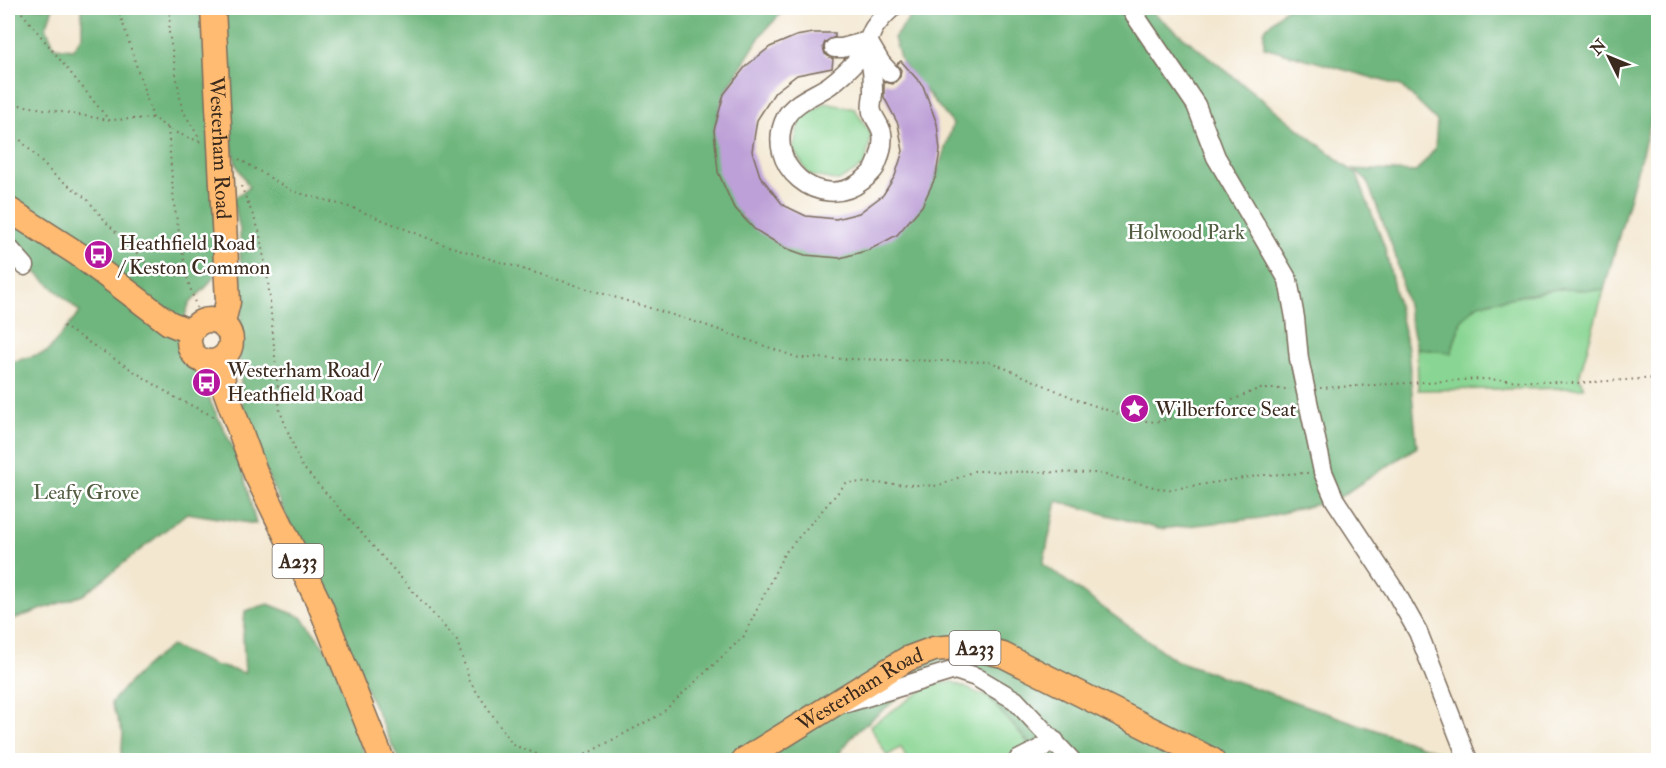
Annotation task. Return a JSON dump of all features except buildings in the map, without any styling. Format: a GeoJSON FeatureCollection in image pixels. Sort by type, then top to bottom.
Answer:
{"type":"FeatureCollection","features":[{"type":"Feature","properties":{"kind":"main road","name":"Westerham Road"},"geometry":{"type":"LineString","coordinates":[[205,325],[230,333],[232,340],[230,349],[220,360],[209,362],[195,356],[189,344],[205,325],[228,302],[213,8]]}},
{"type":"Feature","properties":{"kind":"main road"},"geometry":{"type":"LineString","coordinates":[[8,208],[78,254],[169,323],[205,325]]}},
{"type":"Feature","properties":{"kind":"main road","name":"A233"},"geometry":{"type":"LineString","coordinates":[[220,360],[224,387],[256,474],[320,605],[382,760]]}},
{"type":"Feature","properties":{"kind":"main road","name":"Westerham Road"},"geometry":{"type":"LineString","coordinates":[[744,760],[907,659],[934,649],[965,646],[1003,655],[1212,760]]}},
{"type":"Feature","properties":{"kind":"street"},"geometry":{"type":"LineString","coordinates":[[867,45],[872,71],[872,111],[882,134],[880,159],[872,173],[848,190],[833,192],[818,190],[804,184],[784,159],[781,146],[786,117],[796,105],[833,83],[867,45],[874,28],[892,8]]}},
{"type":"Feature","properties":{"kind":"street"},"geometry":{"type":"LineString","coordinates":[[1130,8],[1196,105],[1216,156],[1288,280],[1299,359],[1323,472],[1335,500],[1395,591],[1418,632],[1468,760]]}},
{"type":"Feature","properties":{"kind":"street"},"geometry":{"type":"LineString","coordinates":[[834,48],[867,45]]}},
{"type":"Feature","properties":{"kind":"street"},"geometry":{"type":"LineString","coordinates":[[867,45],[890,73]]}},
{"type":"Feature","properties":{"kind":"street"},"geometry":{"type":"LineString","coordinates":[[8,247],[25,266]]}},
{"type":"Feature","properties":{"kind":"street"},"geometry":{"type":"LineString","coordinates":[[821,711],[955,670],[976,677],[1015,700],[1071,760]]}},
{"type":"Feature","properties":{"kind":"street"},"geometry":{"type":"LineString","coordinates":[[1018,760],[1055,741]]}},
{"type":"Feature","properties":{"kind":"path"},"geometry":{"type":"LineString","coordinates":[[18,8],[109,120]]}},
{"type":"Feature","properties":{"kind":"path"},"geometry":{"type":"LineString","coordinates":[[118,8],[153,118]]}},
{"type":"Feature","properties":{"kind":"path"},"geometry":{"type":"LineString","coordinates":[[8,103],[109,120],[153,118],[168,128],[199,141],[182,109],[169,32],[170,8]]}},
{"type":"Feature","properties":{"kind":"path"},"geometry":{"type":"LineString","coordinates":[[8,127],[53,174],[87,199],[154,271],[187,277]]}},
{"type":"Feature","properties":{"kind":"path"},"geometry":{"type":"LineString","coordinates":[[168,128],[174,204],[187,277],[205,325]]}},
{"type":"Feature","properties":{"kind":"path"},"geometry":{"type":"LineString","coordinates":[[235,156],[292,191],[353,208],[445,245],[705,325],[799,358],[991,362],[1078,400],[1136,420],[1156,422],[1214,408],[1258,389],[1480,379],[1576,383],[1659,378]]}},
{"type":"Feature","properties":{"kind":"path"},"geometry":{"type":"LineString","coordinates":[[240,181],[259,230],[268,281],[280,411],[301,465],[457,641],[470,682],[513,745],[553,760]]}},
{"type":"Feature","properties":{"kind":"path"},"geometry":{"type":"LineString","coordinates":[[63,326],[176,398],[239,428]]}},
{"type":"Feature","properties":{"kind":"path"},"geometry":{"type":"LineString","coordinates":[[575,760],[661,714],[744,636],[784,554],[847,482],[939,486],[975,471],[1097,472],[1166,490],[1263,475],[1323,472]]}},
{"type":"Feature","properties":{"kind":"green space","name":"Leafy Grove"},"geometry":{"type":"Polygon","coordinates":[[[8,8],[53,8],[46,28],[55,47],[73,49],[82,36],[82,8],[200,8],[211,113],[217,272],[189,304],[179,334],[241,464],[256,524],[187,513],[83,595],[8,621],[8,363],[47,352],[80,312],[8,247],[8,8]]]}},
{"type":"Feature","properties":{"kind":"green space","name":"Holwood Park"},"geometry":{"type":"Polygon","coordinates":[[[217,8],[786,8],[761,35],[724,94],[714,130],[741,217],[785,248],[840,258],[936,176],[953,124],[901,61],[894,38],[917,8],[1147,8],[1357,175],[1385,248],[1408,349],[1417,447],[1335,500],[1261,518],[1159,529],[1057,501],[1043,564],[1175,660],[1461,760],[1044,760],[951,655],[855,733],[834,760],[399,760],[269,479],[243,411],[239,356],[240,230],[233,199],[249,187],[236,164],[231,142],[217,8]]]}},
{"type":"Feature","properties":{"kind":"green space"},"geometry":{"type":"Polygon","coordinates":[[[1286,8],[1658,8],[1658,95],[1604,290],[1556,289],[1478,304],[1461,321],[1451,353],[1417,348],[1395,254],[1367,181],[1353,169],[1416,172],[1435,149],[1437,121],[1401,86],[1264,47],[1264,30],[1286,8]]]}},
{"type":"Feature","properties":{"kind":"green space"},"geometry":{"type":"Polygon","coordinates":[[[825,103],[855,109],[871,135],[865,165],[839,181],[809,175],[793,149],[800,119],[825,103]]]}},
{"type":"Feature","properties":{"kind":"green space"},"geometry":{"type":"Polygon","coordinates":[[[1556,289],[1604,290],[1579,377],[1584,388],[1418,390],[1417,348],[1451,352],[1461,321],[1478,304],[1556,289]]]}},
{"type":"Feature","properties":{"kind":"green space"},"geometry":{"type":"Polygon","coordinates":[[[268,604],[302,617],[333,658],[366,760],[121,760],[123,733],[111,703],[132,680],[171,646],[214,665],[245,673],[243,637],[245,611],[268,604]]]}},
{"type":"Feature","properties":{"kind":"green space"},"geometry":{"type":"Polygon","coordinates":[[[953,682],[989,698],[1030,745],[1006,759],[985,757],[980,760],[907,760],[901,747],[887,756],[870,726],[932,684],[953,682]]]}},
{"type":"Feature","properties":{"kind":"place","name":"Heathfield Road / Keston Common"},"geometry":{"type":"Point","coordinates":[98,255]}},
{"type":"Feature","properties":{"kind":"place","name":"Westerham Road / Heathfield Road"},"geometry":{"type":"Point","coordinates":[206,382]}},
{"type":"Feature","properties":{"kind":"place","name":"Wilberforce Seat"},"geometry":{"type":"Point","coordinates":[1134,409]}}]}
